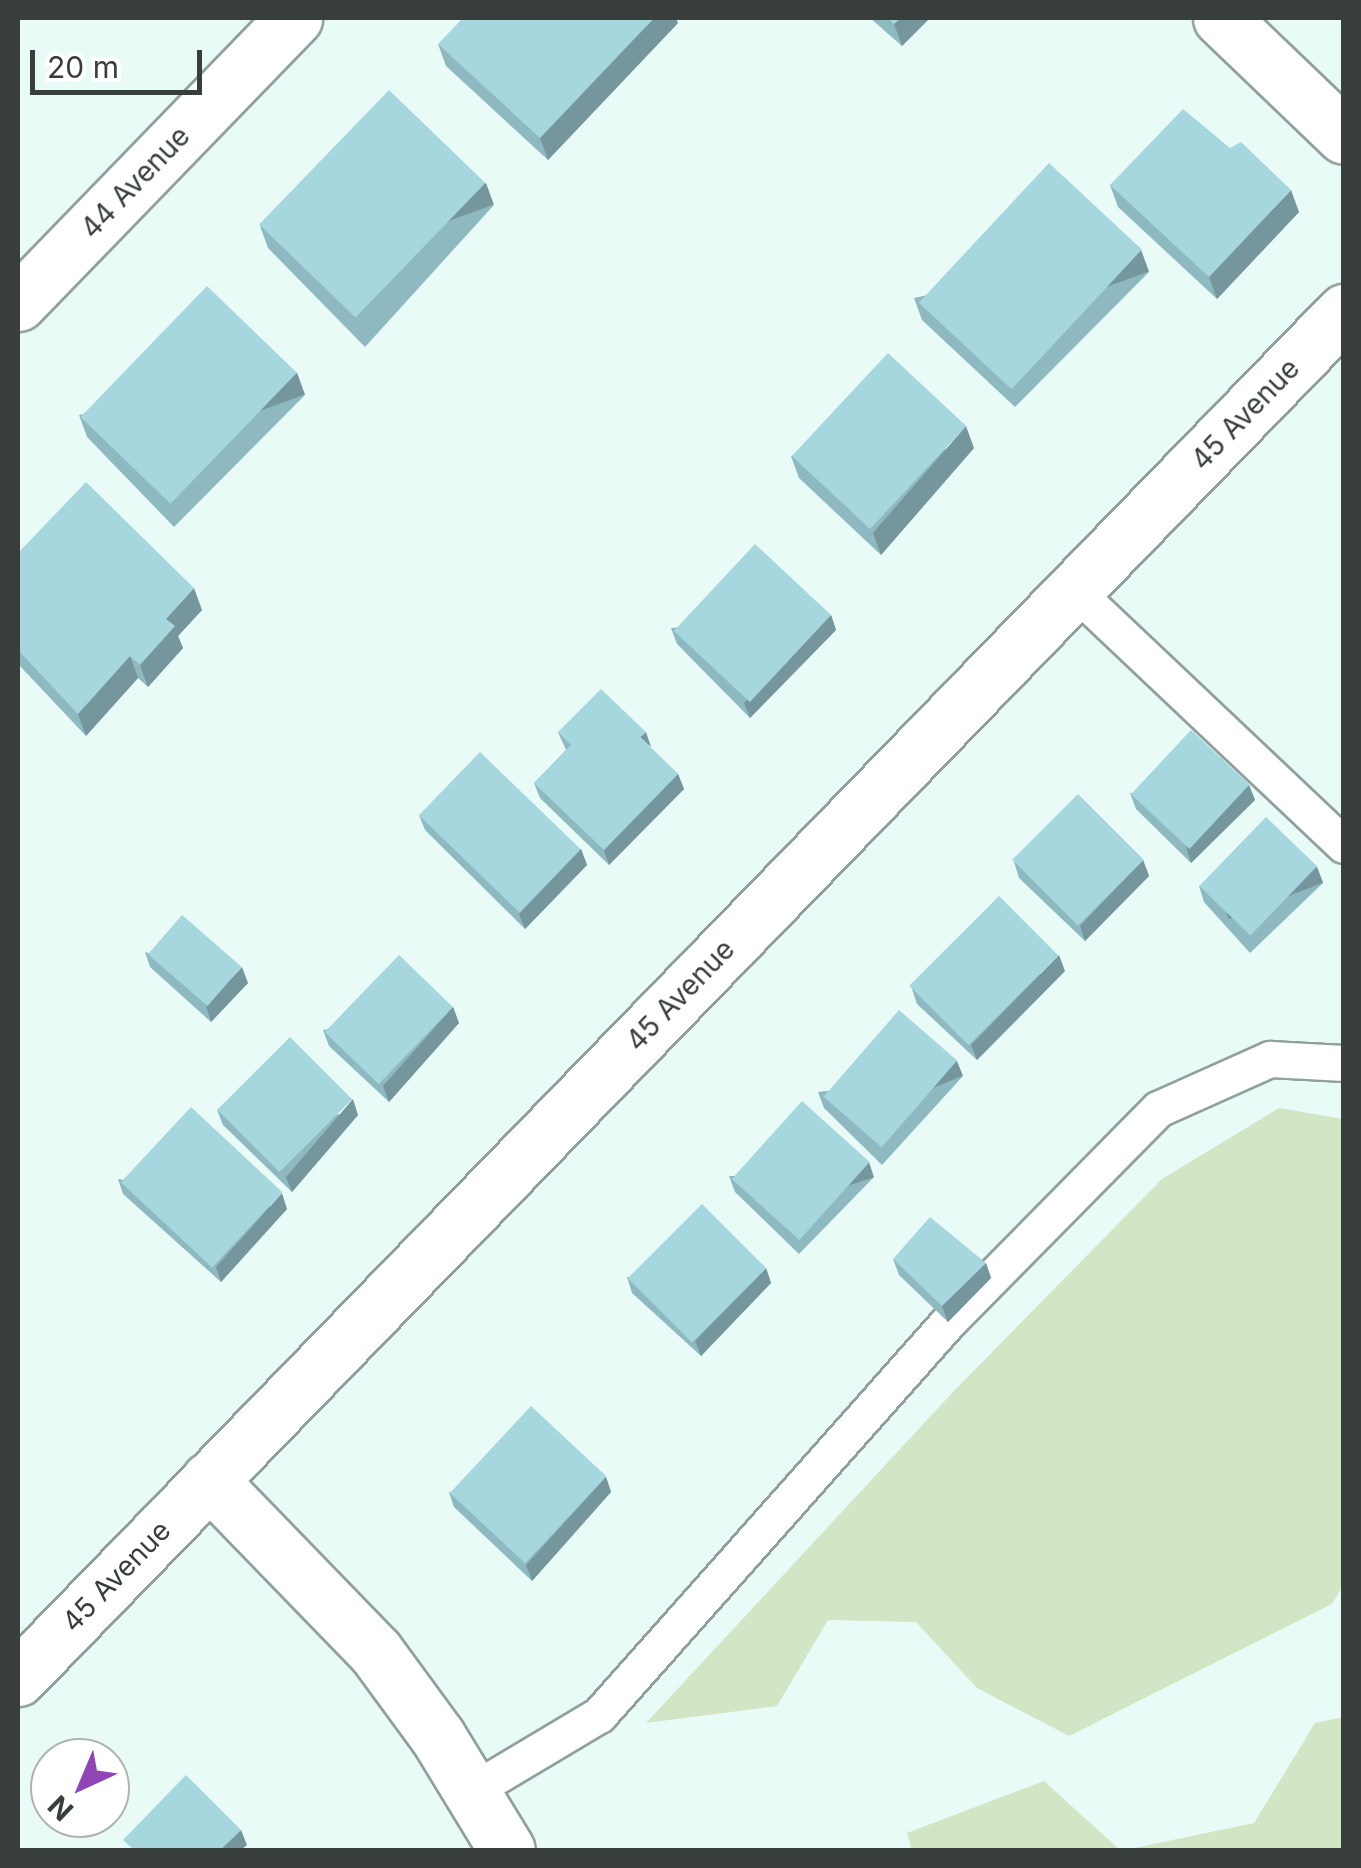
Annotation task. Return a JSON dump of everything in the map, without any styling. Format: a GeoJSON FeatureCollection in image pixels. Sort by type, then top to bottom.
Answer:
{"type":"FeatureCollection","features":[{"type":"Feature","properties":{"kind":"street","name":"44 Avenue"},"geometry":{"type":"LineString","coordinates":[[18,303],[294,18]]}},
{"type":"Feature","properties":{"kind":"street"},"geometry":{"type":"LineString","coordinates":[[1221,18],[1344,136]]}},
{"type":"Feature","properties":{"kind":"street","name":"45 Avenue"},"geometry":{"type":"LineString","coordinates":[[18,1678],[1344,312]]}},
{"type":"Feature","properties":{"kind":"street"},"geometry":{"type":"LineString","coordinates":[[210,1480],[376,1651],[473,1790],[507,1850]]}},
{"type":"Feature","properties":{"kind":"lane"},"geometry":{"type":"LineString","coordinates":[[1074,590],[1344,845]]}},
{"type":"Feature","properties":{"kind":"lane"},"geometry":{"type":"LineString","coordinates":[[473,1790],[599,1715],[948,1322],[1158,1109],[1270,1060],[1344,1063]]}},
{"type":"Feature","properties":{"kind":"green space"},"geometry":{"type":"Polygon","coordinates":[[[1279,1108],[1343,1119],[1344,1584],[1332,1604],[1069,1736],[977,1688],[916,1622],[828,1620],[777,1706],[646,1723],[953,1392],[1162,1179],[1279,1108]]]}},
{"type":"Feature","properties":{"kind":"green space"},"geometry":{"type":"Polygon","coordinates":[[[1343,1717],[1343,1850],[1125,1850],[1254,1823],[1315,1723],[1343,1717]]]}},
{"type":"Feature","properties":{"kind":"green space"},"geometry":{"type":"Polygon","coordinates":[[[1044,1781],[1120,1850],[912,1850],[907,1833],[1044,1781]]]}},
{"type":"Feature","properties":{"kind":"building"},"geometry":{"type":"Polygon","coordinates":[[[463,18],[654,18],[540,138],[438,44],[463,18]]]}},
{"type":"Feature","properties":{"kind":"building"},"geometry":{"type":"Polygon","coordinates":[[[389,90],[485,183],[355,318],[259,225],[389,90]]]}},
{"type":"Feature","properties":{"kind":"building"},"geometry":{"type":"Polygon","coordinates":[[[1183,109],[1230,148],[1241,142],[1291,190],[1209,277],[1110,185],[1183,109]]]}},
{"type":"Feature","properties":{"kind":"building"},"geometry":{"type":"Polygon","coordinates":[[[1049,163],[1142,250],[1012,389],[919,303],[1049,163]]]}},
{"type":"Feature","properties":{"kind":"building"},"geometry":{"type":"Polygon","coordinates":[[[207,286],[297,373],[170,504],[81,417],[207,286]]]}},
{"type":"Feature","properties":{"kind":"building"},"geometry":{"type":"Polygon","coordinates":[[[888,353],[966,426],[870,529],[792,456],[888,353]]]}},
{"type":"Feature","properties":{"kind":"building"},"geometry":{"type":"Polygon","coordinates":[[[86,482],[194,588],[166,619],[175,626],[140,665],[130,656],[78,714],[18,650],[18,553],[86,482]]]}},
{"type":"Feature","properties":{"kind":"building"},"geometry":{"type":"Polygon","coordinates":[[[755,544],[831,615],[750,702],[674,631],[755,544]]]}},
{"type":"Feature","properties":{"kind":"building"},"geometry":{"type":"Polygon","coordinates":[[[601,689],[646,732],[640,737],[678,774],[604,850],[534,783],[571,745],[558,732],[601,689]]]}},
{"type":"Feature","properties":{"kind":"building"},"geometry":{"type":"Polygon","coordinates":[[[1191,730],[1250,785],[1189,849],[1131,794],[1191,730]]]}},
{"type":"Feature","properties":{"kind":"building"},"geometry":{"type":"Polygon","coordinates":[[[480,752],[581,849],[520,913],[419,815],[480,752]]]}},
{"type":"Feature","properties":{"kind":"building"},"geometry":{"type":"Polygon","coordinates":[[[1078,794],[1144,860],[1078,926],[1012,860],[1078,794]]]}},
{"type":"Feature","properties":{"kind":"building"},"geometry":{"type":"Polygon","coordinates":[[[1266,817],[1317,866],[1250,935],[1199,886],[1266,817]]]}},
{"type":"Feature","properties":{"kind":"building"},"geometry":{"type":"Polygon","coordinates":[[[999,896],[1058,955],[969,1045],[909,986],[999,896]]]}},
{"type":"Feature","properties":{"kind":"building"},"geometry":{"type":"Polygon","coordinates":[[[182,915],[242,967],[208,1006],[148,954],[182,915]]]}},
{"type":"Feature","properties":{"kind":"building"},"geometry":{"type":"Polygon","coordinates":[[[399,955],[453,1007],[379,1084],[325,1032],[399,955]]]}},
{"type":"Feature","properties":{"kind":"building"},"geometry":{"type":"Polygon","coordinates":[[[899,1010],[957,1061],[882,1147],[824,1097],[899,1010]]]}},
{"type":"Feature","properties":{"kind":"building"},"geometry":{"type":"Polygon","coordinates":[[[290,1037],[352,1099],[279,1172],[217,1110],[290,1037]]]}},
{"type":"Feature","properties":{"kind":"building"},"geometry":{"type":"Polygon","coordinates":[[[802,1101],[870,1162],[799,1240],[732,1179],[802,1101]]]}},
{"type":"Feature","properties":{"kind":"building"},"geometry":{"type":"Polygon","coordinates":[[[191,1107],[282,1192],[212,1268],[121,1182],[191,1107]]]}},
{"type":"Feature","properties":{"kind":"building"},"geometry":{"type":"Polygon","coordinates":[[[702,1204],[766,1268],[692,1343],[628,1278],[702,1204]]]}},
{"type":"Feature","properties":{"kind":"building"},"geometry":{"type":"Polygon","coordinates":[[[930,1217],[986,1263],[942,1306],[893,1259],[930,1217]]]}},
{"type":"Feature","properties":{"kind":"building"},"geometry":{"type":"Polygon","coordinates":[[[531,1406],[606,1476],[525,1563],[450,1493],[531,1406]]]}},
{"type":"Feature","properties":{"kind":"building"},"geometry":{"type":"Polygon","coordinates":[[[186,1775],[241,1830],[220,1850],[134,1850],[123,1840],[130,1838],[130,1833],[186,1775]]]}}]}
